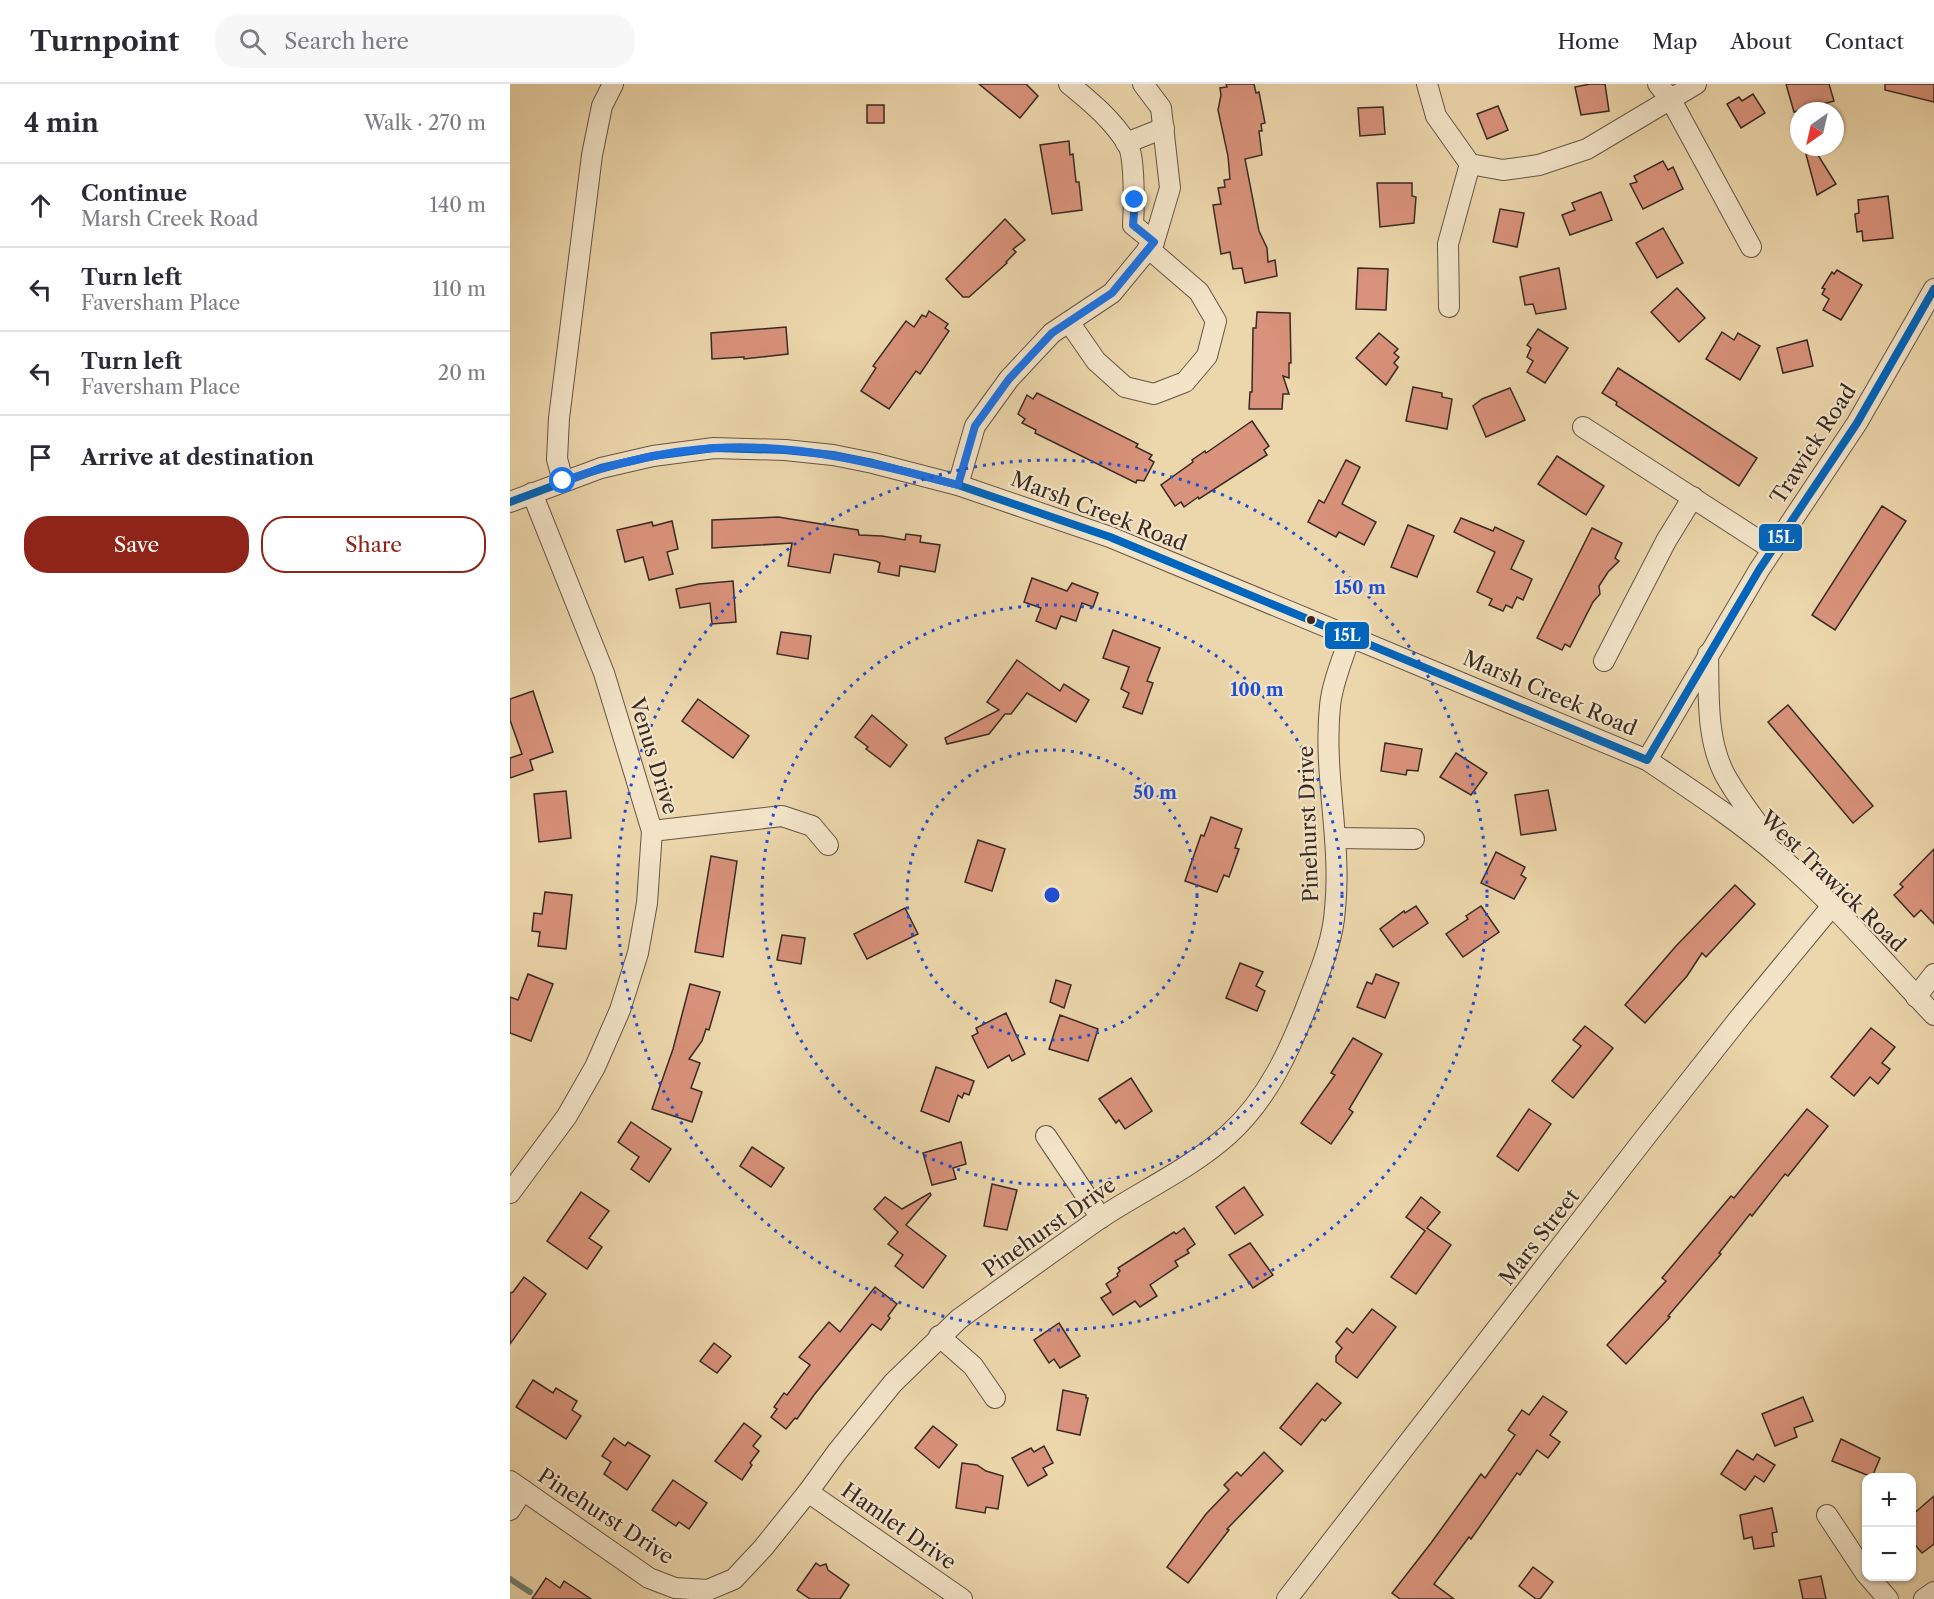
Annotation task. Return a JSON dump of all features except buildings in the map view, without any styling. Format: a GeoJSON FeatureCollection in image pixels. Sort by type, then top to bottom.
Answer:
{"type":"FeatureCollection","features":[{"type":"Feature","properties":{"kind":"street"},"geometry":{"type":"LineString","coordinates":[[563,481],[557,459],[559,418],[592,155],[602,106],[602,84]]}},
{"type":"Feature","properties":{"kind":"street"},"geometry":{"type":"LineString","coordinates":[[602,106],[613,84]]}},
{"type":"Feature","properties":{"kind":"street"},"geometry":{"type":"LineString","coordinates":[[1069,84],[1103,111],[1129,147],[1135,200],[1133,225],[1199,292],[1216,321],[1207,356],[1185,382],[1154,394],[1125,387],[1096,361],[1069,322]]}},
{"type":"Feature","properties":{"kind":"street"},"geometry":{"type":"LineString","coordinates":[[958,485],[975,426],[1009,379],[1052,333],[1112,293],[1151,245],[1170,188],[1161,108],[1143,84]]}},
{"type":"Feature","properties":{"kind":"street"},"geometry":{"type":"LineString","coordinates":[[1427,84],[1436,116],[1470,164],[1503,170],[1539,165],[1587,149],[1696,84]]}},
{"type":"Feature","properties":{"kind":"street"},"geometry":{"type":"LineString","coordinates":[[1658,84],[1671,100],[1751,247]]}},
{"type":"Feature","properties":{"kind":"street"},"geometry":{"type":"LineString","coordinates":[[1126,143],[1164,128]]}},
{"type":"Feature","properties":{"kind":"street"},"geometry":{"type":"LineString","coordinates":[[1449,307],[1448,244],[1470,164]]}},
{"type":"Feature","properties":{"kind":"street","name":"Trawick Road"},"geometry":{"type":"LineString","coordinates":[[1647,760],[1708,653],[1772,549],[1857,423],[1934,289]]}},
{"type":"Feature","properties":{"kind":"street"},"geometry":{"type":"LineString","coordinates":[[1584,428],[1772,549]]}},
{"type":"Feature","properties":{"kind":"street","name":"Marsh Creek Road"},"geometry":{"type":"LineString","coordinates":[[510,502],[601,468],[653,456],[714,448],[785,450],[832,455],[873,463],[958,485],[1110,537],[1647,760]]}},
{"type":"Feature","properties":{"kind":"street","name":"Venus Drive"},"geometry":{"type":"LineString","coordinates":[[510,1193],[567,1116],[595,1067],[620,1010],[638,953],[647,903],[652,831],[604,673],[532,493]]}},
{"type":"Feature","properties":{"kind":"street"},"geometry":{"type":"LineString","coordinates":[[1604,661],[1665,541],[1693,497]]}},
{"type":"Feature","properties":{"kind":"street","name":"Pinehurst Drive"},"geometry":{"type":"LineString","coordinates":[[516,1485],[649,1578],[675,1588],[708,1590],[734,1579],[763,1548],[892,1383],[939,1336],[958,1319],[1101,1218],[1197,1158],[1220,1141],[1251,1111],[1266,1092],[1285,1057],[1330,942],[1335,910],[1335,838],[1329,761],[1330,703],[1350,636]]}},
{"type":"Feature","properties":{"kind":"street"},"geometry":{"type":"LineString","coordinates":[[1708,653],[1709,709],[1712,738],[1717,755],[1746,810],[1783,859]]}},
{"type":"Feature","properties":{"kind":"street","name":"West Trawick Road"},"geometry":{"type":"LineString","coordinates":[[1647,760],[1721,810],[1783,859],[1832,906],[1934,1015]]}},
{"type":"Feature","properties":{"kind":"street"},"geometry":{"type":"LineString","coordinates":[[652,831],[782,816],[812,826],[828,845]]}},
{"type":"Feature","properties":{"kind":"street"},"geometry":{"type":"LineString","coordinates":[[1335,838],[1414,839]]}},
{"type":"Feature","properties":{"kind":"street","name":"Mars Street"},"geometry":{"type":"LineString","coordinates":[[1287,1599],[1647,1135],[1832,906]]}},
{"type":"Feature","properties":{"kind":"street"},"geometry":{"type":"LineString","coordinates":[[1916,997],[1934,974]]}},
{"type":"Feature","properties":{"kind":"street"},"geometry":{"type":"LineString","coordinates":[[1046,1136],[1101,1218]]}},
{"type":"Feature","properties":{"kind":"street"},"geometry":{"type":"LineString","coordinates":[[939,1336],[973,1366],[995,1398]]}},
{"type":"Feature","properties":{"kind":"street"},"geometry":{"type":"LineString","coordinates":[[510,1510],[516,1485]]}},
{"type":"Feature","properties":{"kind":"street","name":"Hamlet Drive"},"geometry":{"type":"LineString","coordinates":[[808,1492],[962,1599]]}},
{"type":"Feature","properties":{"kind":"street"},"geometry":{"type":"LineString","coordinates":[[1827,1515],[1862,1568]]}},
{"type":"Feature","properties":{"kind":"street"},"geometry":{"type":"LineString","coordinates":[[1872,1581],[1888,1599]]}},
{"type":"Feature","properties":{"kind":"street"},"geometry":{"type":"LineString","coordinates":[[1924,1599],[1934,1592]]}},
{"type":"Feature","properties":{"kind":"waterway"},"geometry":{"type":"LineString","coordinates":[[510,1579],[530,1592]]}},
{"type":"Feature","properties":{"kind":"transit line","name":"15L"},"geometry":{"type":"LineString","coordinates":[[510,502],[601,468],[653,456],[714,448],[785,450],[833,455],[873,463],[958,485],[1110,537],[1647,760],[1759,570],[1857,423],[1934,289]]}},
{"type":"Feature","properties":{"kind":"route"},"geometry":{"type":"LineString","coordinates":[[563,481],[601,468],[653,456],[714,448],[785,450],[832,455],[958,485],[975,426],[1009,379],[1052,333],[1112,293],[1154,242],[1133,225],[1135,200]]}}]}
